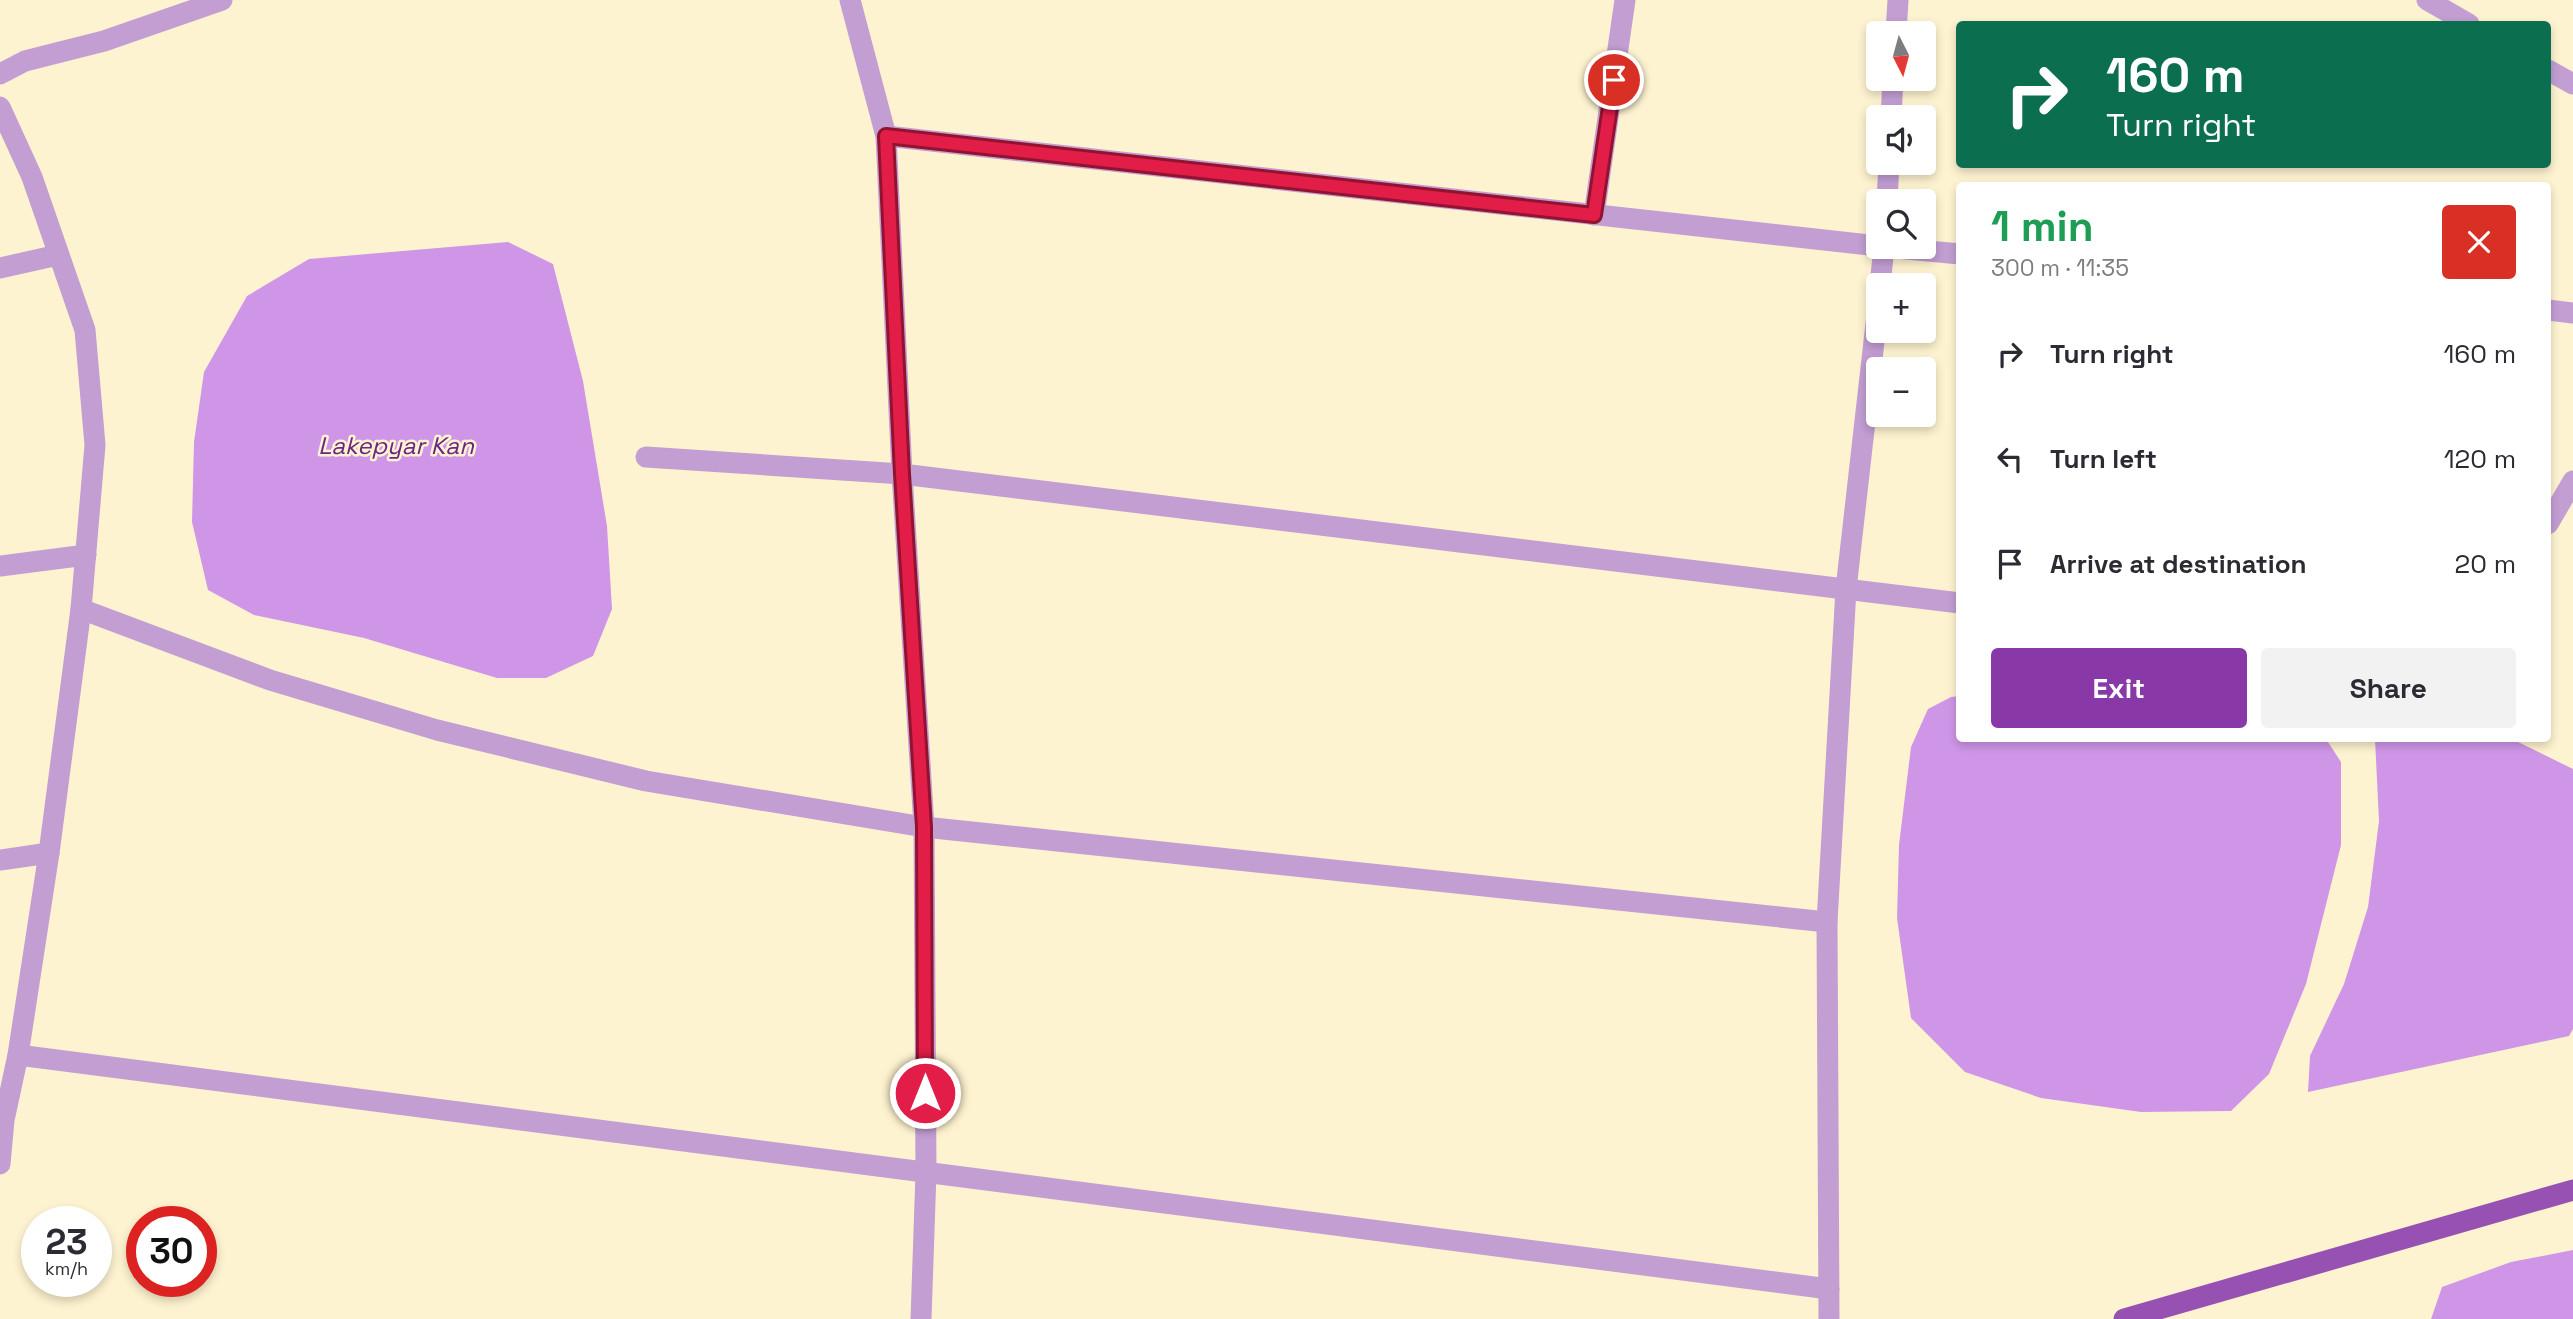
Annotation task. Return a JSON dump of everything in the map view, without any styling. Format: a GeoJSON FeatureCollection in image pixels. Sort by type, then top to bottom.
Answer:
{"type":"FeatureCollection","features":[{"type":"Feature","properties":{"kind":"main road"},"geometry":{"type":"LineString","coordinates":[[2124,1319],[2573,1190]]}},
{"type":"Feature","properties":{"kind":"street"},"geometry":{"type":"LineString","coordinates":[[0,74],[25,61],[104,41],[222,0]]}},
{"type":"Feature","properties":{"kind":"street"},"geometry":{"type":"LineString","coordinates":[[850,0],[886,136],[902,474],[924,827],[926,1173],[920,1319]]}},
{"type":"Feature","properties":{"kind":"street"},"geometry":{"type":"LineString","coordinates":[[1594,215],[1625,0]]}},
{"type":"Feature","properties":{"kind":"street"},"geometry":{"type":"LineString","coordinates":[[1897,21],[1898,0]]}},
{"type":"Feature","properties":{"kind":"street"},"geometry":{"type":"LineString","coordinates":[[2427,0],[2464,21]]}},
{"type":"Feature","properties":{"kind":"street"},"geometry":{"type":"LineString","coordinates":[[2551,72],[2573,85]]}},
{"type":"Feature","properties":{"kind":"street"},"geometry":{"type":"LineString","coordinates":[[0,107],[32,177],[85,330],[95,445],[81,609],[49,853],[18,1055],[1,1137],[0,1164]]}},
{"type":"Feature","properties":{"kind":"street"},"geometry":{"type":"LineString","coordinates":[[886,136],[1866,245]]}},
{"type":"Feature","properties":{"kind":"street"},"geometry":{"type":"LineString","coordinates":[[1936,252],[1956,254]]}},
{"type":"Feature","properties":{"kind":"street"},"geometry":{"type":"LineString","coordinates":[[0,268],[58,255]]}},
{"type":"Feature","properties":{"kind":"street"},"geometry":{"type":"LineString","coordinates":[[2551,310],[2573,313]]}},
{"type":"Feature","properties":{"kind":"street"},"geometry":{"type":"LineString","coordinates":[[1829,1319],[1827,922],[1846,589],[1874,343]]}},
{"type":"Feature","properties":{"kind":"street"},"geometry":{"type":"LineString","coordinates":[[646,457],[902,474],[1956,603]]}},
{"type":"Feature","properties":{"kind":"street"},"geometry":{"type":"LineString","coordinates":[[2551,519],[2573,481]]}},
{"type":"Feature","properties":{"kind":"street"},"geometry":{"type":"LineString","coordinates":[[0,566],[86,555]]}},
{"type":"Feature","properties":{"kind":"street"},"geometry":{"type":"LineString","coordinates":[[81,609],[270,680],[437,730],[646,781],[924,827],[1827,922]]}},
{"type":"Feature","properties":{"kind":"street"},"geometry":{"type":"LineString","coordinates":[[0,860],[49,853]]}},
{"type":"Feature","properties":{"kind":"street"},"geometry":{"type":"LineString","coordinates":[[18,1055],[1829,1289]]}},
{"type":"Feature","properties":{"kind":"water","name":"Lakepyar Kan"},"geometry":{"type":"Polygon","coordinates":[[[508,242],[553,264],[583,381],[607,526],[612,609],[593,656],[546,678],[497,678],[364,638],[254,615],[208,590],[192,522],[194,442],[204,372],[247,296],[309,259],[508,242]]]}},
{"type":"Feature","properties":{"kind":"water"},"geometry":{"type":"Polygon","coordinates":[[[1956,696],[1956,742],[2328,742],[2341,762],[2341,845],[2306,984],[2269,1074],[2231,1111],[2141,1112],[2041,1098],[1965,1072],[1911,1018],[1897,918],[1899,845],[1911,747],[1928,709],[1956,696]]]}},
{"type":"Feature","properties":{"kind":"water"},"geometry":{"type":"Polygon","coordinates":[[[2375,742],[2518,742],[2573,769],[2573,1029],[2569,1036],[2308,1092],[2310,1056],[2344,984],[2368,907],[2379,821],[2375,742]]]}},
{"type":"Feature","properties":{"kind":"water"},"geometry":{"type":"Polygon","coordinates":[[[2573,1250],[2573,1319],[2431,1319],[2442,1287],[2511,1262],[2573,1250]]]}},
{"type":"Feature","properties":{"kind":"route"},"geometry":{"type":"LineString","coordinates":[[925,1093],[924,827],[902,474],[886,136],[1594,215],[1614,80]]}}]}
